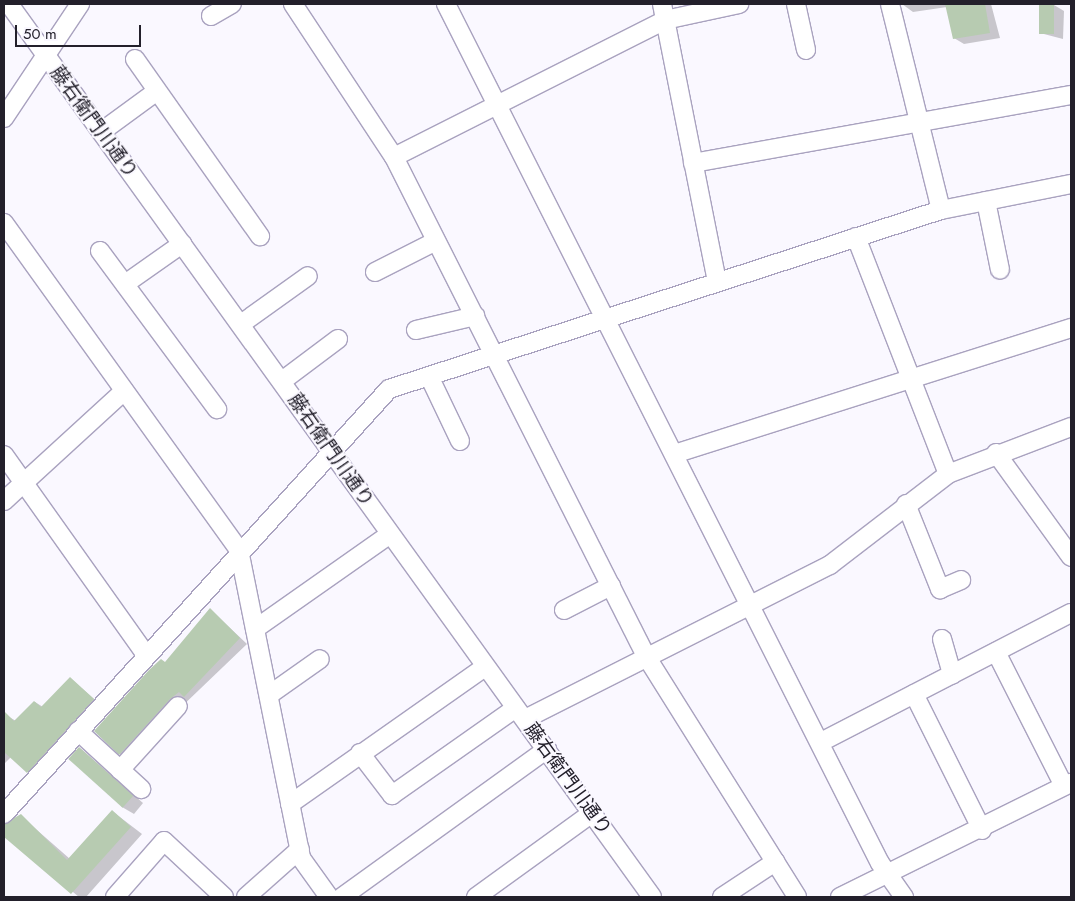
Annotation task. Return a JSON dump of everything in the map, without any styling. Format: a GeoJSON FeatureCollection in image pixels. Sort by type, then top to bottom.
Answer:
{"type":"FeatureCollection","features":[{"type":"Feature","properties":{"kind":"street","name":"藤右衛門川通り"},"geometry":{"type":"LineString","coordinates":[[9,4],[332,450],[485,667],[547,749],[652,897]]}},
{"type":"Feature","properties":{"kind":"street"},"geometry":{"type":"LineString","coordinates":[[4,118],[80,4]]}},
{"type":"Feature","properties":{"kind":"street"},"geometry":{"type":"LineString","coordinates":[[211,16],[232,4]]}},
{"type":"Feature","properties":{"kind":"street"},"geometry":{"type":"LineString","coordinates":[[293,4],[394,157],[646,656],[797,897]]}},
{"type":"Feature","properties":{"kind":"street"},"geometry":{"type":"LineString","coordinates":[[446,4],[752,604],[887,875],[904,897]]}},
{"type":"Feature","properties":{"kind":"street"},"geometry":{"type":"LineString","coordinates":[[394,157],[500,107],[663,12],[739,4]]}},
{"type":"Feature","properties":{"kind":"street"},"geometry":{"type":"LineString","coordinates":[[796,4],[806,50]]}},
{"type":"Feature","properties":{"kind":"street"},"geometry":{"type":"LineString","coordinates":[[890,4],[941,210]]}},
{"type":"Feature","properties":{"kind":"street"},"geometry":{"type":"LineString","coordinates":[[663,12],[717,282]]}},
{"type":"Feature","properties":{"kind":"street"},"geometry":{"type":"LineString","coordinates":[[135,60],[260,236]]}},
{"type":"Feature","properties":{"kind":"street"},"geometry":{"type":"LineString","coordinates":[[101,132],[157,91]]}},
{"type":"Feature","properties":{"kind":"street"},"geometry":{"type":"LineString","coordinates":[[693,164],[1071,94]]}},
{"type":"Feature","properties":{"kind":"street"},"geometry":{"type":"LineString","coordinates":[[4,814],[239,550],[389,389],[941,210],[1071,184]]}},
{"type":"Feature","properties":{"kind":"street"},"geometry":{"type":"LineString","coordinates":[[986,201],[1000,270]]}},
{"type":"Feature","properties":{"kind":"street"},"geometry":{"type":"LineString","coordinates":[[4,223],[239,550],[300,849],[329,897]]}},
{"type":"Feature","properties":{"kind":"street"},"geometry":{"type":"LineString","coordinates":[[856,237],[948,474]]}},
{"type":"Feature","properties":{"kind":"street"},"geometry":{"type":"LineString","coordinates":[[375,272],[436,241]]}},
{"type":"Feature","properties":{"kind":"street"},"geometry":{"type":"LineString","coordinates":[[125,284],[182,244]]}},
{"type":"Feature","properties":{"kind":"street"},"geometry":{"type":"LineString","coordinates":[[100,251],[217,409]]}},
{"type":"Feature","properties":{"kind":"street"},"geometry":{"type":"LineString","coordinates":[[240,324],[308,276]]}},
{"type":"Feature","properties":{"kind":"street"},"geometry":{"type":"LineString","coordinates":[[416,330],[475,316]]}},
{"type":"Feature","properties":{"kind":"street"},"geometry":{"type":"LineString","coordinates":[[674,454],[910,377],[1071,328]]}},
{"type":"Feature","properties":{"kind":"street"},"geometry":{"type":"LineString","coordinates":[[282,381],[338,339]]}},
{"type":"Feature","properties":{"kind":"street"},"geometry":{"type":"LineString","coordinates":[[429,376],[460,441]]}},
{"type":"Feature","properties":{"kind":"street"},"geometry":{"type":"LineString","coordinates":[[4,501],[124,391]]}},
{"type":"Feature","properties":{"kind":"street"},"geometry":{"type":"LineString","coordinates":[[360,753],[392,795],[520,714],[646,656],[830,565],[906,504],[948,474],[996,453],[1071,427]]}},
{"type":"Feature","properties":{"kind":"street"},"geometry":{"type":"LineString","coordinates":[[996,453],[1068,545]]}},
{"type":"Feature","properties":{"kind":"street"},"geometry":{"type":"LineString","coordinates":[[4,455],[146,655]]}},
{"type":"Feature","properties":{"kind":"street"},"geometry":{"type":"LineString","coordinates":[[906,504],[940,589],[962,580]]}},
{"type":"Feature","properties":{"kind":"street"},"geometry":{"type":"LineString","coordinates":[[255,629],[390,534]]}},
{"type":"Feature","properties":{"kind":"street"},"geometry":{"type":"LineString","coordinates":[[564,610],[611,586]]}},
{"type":"Feature","properties":{"kind":"street"},"geometry":{"type":"LineString","coordinates":[[821,742],[1071,613]]}},
{"type":"Feature","properties":{"kind":"street"},"geometry":{"type":"LineString","coordinates":[[942,639],[952,675]]}},
{"type":"Feature","properties":{"kind":"street"},"geometry":{"type":"LineString","coordinates":[[840,897],[982,830],[1068,785],[996,652]]}},
{"type":"Feature","properties":{"kind":"street"},"geometry":{"type":"LineString","coordinates":[[269,695],[320,659]]}},
{"type":"Feature","properties":{"kind":"street"},"geometry":{"type":"LineString","coordinates":[[290,804],[485,667]]}},
{"type":"Feature","properties":{"kind":"street"},"geometry":{"type":"LineString","coordinates":[[914,694],[982,830]]}},
{"type":"Feature","properties":{"kind":"street"},"geometry":{"type":"LineString","coordinates":[[120,770],[178,706]]}},
{"type":"Feature","properties":{"kind":"street"},"geometry":{"type":"LineString","coordinates":[[78,731],[141,789]]}},
{"type":"Feature","properties":{"kind":"street"},"geometry":{"type":"LineString","coordinates":[[342,897],[547,749]]}},
{"type":"Feature","properties":{"kind":"street"},"geometry":{"type":"LineString","coordinates":[[476,897],[592,813]]}},
{"type":"Feature","properties":{"kind":"street"},"geometry":{"type":"LineString","coordinates":[[115,897],[164,841],[224,897]]}},
{"type":"Feature","properties":{"kind":"street"},"geometry":{"type":"LineString","coordinates":[[246,897],[300,849]]}},
{"type":"Feature","properties":{"kind":"street"},"geometry":{"type":"LineString","coordinates":[[722,897],[775,862]]}},
{"type":"Feature","properties":{"kind":"building"},"geometry":{"type":"Polygon","coordinates":[[[945,4],[985,4],[990,33],[953,39],[945,4]]]}},
{"type":"Feature","properties":{"kind":"building"},"geometry":{"type":"Polygon","coordinates":[[[1039,4],[1054,4],[1054,34],[1039,34],[1039,4]]]}},
{"type":"Feature","properties":{"kind":"building"},"geometry":{"type":"Polygon","coordinates":[[[210,608],[240,638],[184,697],[179,692],[170,699],[119,755],[94,731],[149,670],[161,659],[165,662],[210,608]]]}},
{"type":"Feature","properties":{"kind":"building"},"geometry":{"type":"Polygon","coordinates":[[[70,677],[94,699],[27,773],[4,752],[4,711],[14,721],[34,701],[41,707],[70,677]]]}},
{"type":"Feature","properties":{"kind":"building"},"geometry":{"type":"Polygon","coordinates":[[[79,747],[133,796],[123,808],[68,759],[79,747]]]}},
{"type":"Feature","properties":{"kind":"building"},"geometry":{"type":"Polygon","coordinates":[[[112,810],[131,827],[71,894],[4,837],[4,824],[21,814],[67,860],[112,810]]]}}]}
